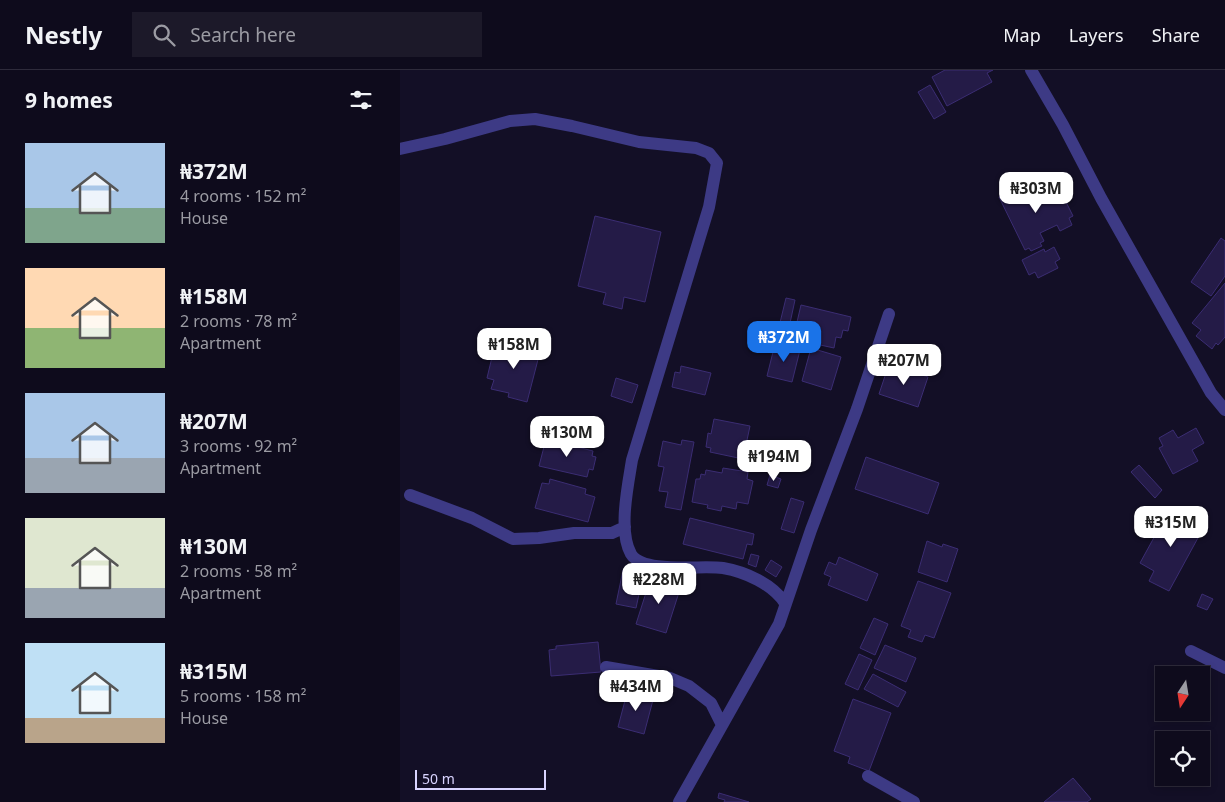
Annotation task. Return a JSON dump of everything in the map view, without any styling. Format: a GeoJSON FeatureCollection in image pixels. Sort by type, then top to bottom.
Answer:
{"type":"FeatureCollection","features":[{"type":"Feature","properties":{"kind":"street"},"geometry":{"type":"LineString","coordinates":[[1031,70],[1211,393],[1225,410]]}},
{"type":"Feature","properties":{"kind":"street"},"geometry":{"type":"LineString","coordinates":[[400,150],[446,140],[510,121],[535,119],[639,142],[696,148],[710,153],[715,158],[717,163],[709,207],[632,460],[627,488],[625,527],[627,546],[632,556],[648,564],[669,567],[723,568],[747,575],[768,586],[785,603]]}},
{"type":"Feature","properties":{"kind":"street"},"geometry":{"type":"LineString","coordinates":[[679,802],[779,624],[785,603],[857,409],[888,314]]}},
{"type":"Feature","properties":{"kind":"street"},"geometry":{"type":"LineString","coordinates":[[410,495],[472,518],[512,539],[539,538],[574,533],[612,532],[625,527]]}},
{"type":"Feature","properties":{"kind":"street"},"geometry":{"type":"LineString","coordinates":[[1191,651],[1225,668]]}},
{"type":"Feature","properties":{"kind":"street"},"geometry":{"type":"LineString","coordinates":[[606,667],[670,678],[690,686],[711,703],[722,725]]}},
{"type":"Feature","properties":{"kind":"street"},"geometry":{"type":"LineString","coordinates":[[868,776],[914,802]]}},
{"type":"Feature","properties":{"kind":"building"},"geometry":{"type":"Polygon","coordinates":[[[945,70],[993,70],[987,73],[992,82],[947,106],[932,77],[945,70]]]}},
{"type":"Feature","properties":{"kind":"building"},"geometry":{"type":"Polygon","coordinates":[[[930,85],[946,112],[934,119],[918,92],[930,85]]]}},
{"type":"Feature","properties":{"kind":"building"},"geometry":{"type":"Polygon","coordinates":[[[1025,184],[1029,190],[1036,187],[1041,197],[1059,188],[1073,216],[1069,218],[1072,225],[1060,231],[1057,225],[1040,233],[1044,241],[1040,243],[1042,246],[1031,251],[1029,248],[1025,250],[999,197],[1025,184]]]}},
{"type":"Feature","properties":{"kind":"building"},"geometry":{"type":"Polygon","coordinates":[[[595,216],[661,232],[645,302],[624,297],[622,309],[603,304],[606,293],[578,286],[595,216]]]}},
{"type":"Feature","properties":{"kind":"building"},"geometry":{"type":"Polygon","coordinates":[[[1221,238],[1225,241],[1225,276],[1211,296],[1191,282],[1221,238]]]}},
{"type":"Feature","properties":{"kind":"building"},"geometry":{"type":"Polygon","coordinates":[[[1054,247],[1060,259],[1055,262],[1058,268],[1038,278],[1035,272],[1029,275],[1022,260],[1044,249],[1045,252],[1054,247]]]}},
{"type":"Feature","properties":{"kind":"building"},"geometry":{"type":"Polygon","coordinates":[[[1225,283],[1225,337],[1218,345],[1216,343],[1212,349],[1196,336],[1201,330],[1192,323],[1225,283]]]}},
{"type":"Feature","properties":{"kind":"building"},"geometry":{"type":"Polygon","coordinates":[[[786,298],[795,300],[787,337],[777,335],[786,298]]]}},
{"type":"Feature","properties":{"kind":"building"},"geometry":{"type":"Polygon","coordinates":[[[801,305],[851,317],[848,331],[843,330],[841,338],[836,337],[834,348],[793,339],[801,305]]]}},
{"type":"Feature","properties":{"kind":"building"},"geometry":{"type":"Polygon","coordinates":[[[521,343],[541,348],[527,402],[508,397],[509,393],[491,389],[494,380],[487,378],[493,353],[497,354],[497,350],[501,351],[502,345],[520,349],[521,343]]]}},
{"type":"Feature","properties":{"kind":"building"},"geometry":{"type":"Polygon","coordinates":[[[775,344],[800,350],[792,382],[767,376],[775,344]]]}},
{"type":"Feature","properties":{"kind":"building"},"geometry":{"type":"Polygon","coordinates":[[[811,348],[841,357],[831,390],[802,381],[811,348]]]}},
{"type":"Feature","properties":{"kind":"building"},"geometry":{"type":"Polygon","coordinates":[[[889,364],[928,377],[918,407],[879,394],[889,364]]]}},
{"type":"Feature","properties":{"kind":"building"},"geometry":{"type":"Polygon","coordinates":[[[681,366],[711,373],[705,395],[672,387],[675,372],[680,373],[681,366]]]}},
{"type":"Feature","properties":{"kind":"building"},"geometry":{"type":"Polygon","coordinates":[[[616,378],[638,385],[632,403],[611,396],[616,378]]]}},
{"type":"Feature","properties":{"kind":"building"},"geometry":{"type":"Polygon","coordinates":[[[714,419],[750,426],[743,459],[710,452],[711,448],[706,447],[708,433],[711,434],[714,419]]]}},
{"type":"Feature","properties":{"kind":"building"},"geometry":{"type":"Polygon","coordinates":[[[1196,428],[1204,443],[1192,450],[1198,461],[1173,474],[1159,448],[1163,446],[1159,438],[1173,430],[1178,438],[1196,428]]]}},
{"type":"Feature","properties":{"kind":"building"},"geometry":{"type":"Polygon","coordinates":[[[546,439],[593,451],[592,456],[596,457],[593,470],[589,469],[587,477],[539,466],[546,439]]]}},
{"type":"Feature","properties":{"kind":"building"},"geometry":{"type":"Polygon","coordinates":[[[682,440],[694,442],[681,510],[665,507],[668,492],[659,491],[664,467],[658,466],[663,441],[681,445],[682,440]]]}},
{"type":"Feature","properties":{"kind":"building"},"geometry":{"type":"Polygon","coordinates":[[[866,457],[939,483],[928,514],[855,489],[866,457]]]}},
{"type":"Feature","properties":{"kind":"building"},"geometry":{"type":"Polygon","coordinates":[[[1139,465],[1162,490],[1155,498],[1131,472],[1139,465]]]}},
{"type":"Feature","properties":{"kind":"building"},"geometry":{"type":"Polygon","coordinates":[[[723,468],[748,472],[747,479],[753,481],[748,504],[737,502],[736,509],[722,506],[721,511],[707,508],[708,505],[692,502],[696,479],[700,479],[701,474],[705,475],[706,470],[722,473],[723,468]]]}},
{"type":"Feature","properties":{"kind":"building"},"geometry":{"type":"Polygon","coordinates":[[[770,475],[781,479],[778,488],[767,485],[770,475]]]}},
{"type":"Feature","properties":{"kind":"building"},"geometry":{"type":"Polygon","coordinates":[[[550,479],[586,489],[585,494],[595,497],[588,522],[535,508],[542,483],[549,484],[550,479]]]}},
{"type":"Feature","properties":{"kind":"building"},"geometry":{"type":"Polygon","coordinates":[[[791,498],[804,502],[794,533],[781,529],[791,498]]]}},
{"type":"Feature","properties":{"kind":"building"},"geometry":{"type":"Polygon","coordinates":[[[1179,511],[1205,525],[1169,591],[1149,581],[1154,571],[1140,563],[1168,512],[1176,516],[1179,511]]]}},
{"type":"Feature","properties":{"kind":"building"},"geometry":{"type":"Polygon","coordinates":[[[690,518],[754,534],[752,545],[747,544],[743,559],[683,544],[690,518]]]}},
{"type":"Feature","properties":{"kind":"building"},"geometry":{"type":"Polygon","coordinates":[[[927,541],[942,547],[943,544],[958,549],[947,582],[918,572],[927,541]]]}},
{"type":"Feature","properties":{"kind":"building"},"geometry":{"type":"Polygon","coordinates":[[[751,554],[759,556],[756,567],[748,564],[751,554]]]}},
{"type":"Feature","properties":{"kind":"building"},"geometry":{"type":"Polygon","coordinates":[[[839,557],[878,574],[867,601],[828,585],[831,577],[824,574],[829,562],[836,565],[839,557]]]}},
{"type":"Feature","properties":{"kind":"building"},"geometry":{"type":"Polygon","coordinates":[[[771,560],[782,567],[776,577],[765,570],[771,560]]]}},
{"type":"Feature","properties":{"kind":"building"},"geometry":{"type":"Polygon","coordinates":[[[631,568],[644,571],[636,608],[616,604],[623,570],[630,572],[631,568]]]}},
{"type":"Feature","properties":{"kind":"building"},"geometry":{"type":"Polygon","coordinates":[[[651,577],[681,586],[666,633],[636,624],[651,577]]]}},
{"type":"Feature","properties":{"kind":"building"},"geometry":{"type":"Polygon","coordinates":[[[918,581],[951,593],[934,638],[925,635],[922,642],[908,637],[911,630],[901,626],[918,581]]]}},
{"type":"Feature","properties":{"kind":"building"},"geometry":{"type":"Polygon","coordinates":[[[1202,594],[1213,599],[1207,610],[1197,606],[1202,594]]]}},
{"type":"Feature","properties":{"kind":"building"},"geometry":{"type":"Polygon","coordinates":[[[874,618],[888,624],[875,655],[860,648],[874,618]]]}},
{"type":"Feature","properties":{"kind":"building"},"geometry":{"type":"Polygon","coordinates":[[[598,642],[601,672],[551,676],[549,650],[556,649],[556,646],[598,642]]]}},
{"type":"Feature","properties":{"kind":"building"},"geometry":{"type":"Polygon","coordinates":[[[885,645],[916,658],[906,682],[874,668],[885,645]]]}},
{"type":"Feature","properties":{"kind":"building"},"geometry":{"type":"Polygon","coordinates":[[[859,654],[872,660],[858,690],[845,684],[859,654]]]}},
{"type":"Feature","properties":{"kind":"building"},"geometry":{"type":"Polygon","coordinates":[[[873,674],[906,692],[898,707],[864,689],[873,674]]]}},
{"type":"Feature","properties":{"kind":"building"},"geometry":{"type":"Polygon","coordinates":[[[634,690],[646,693],[645,698],[653,700],[644,734],[618,727],[627,693],[633,694],[634,690]]]}},
{"type":"Feature","properties":{"kind":"building"},"geometry":{"type":"Polygon","coordinates":[[[853,699],[891,713],[869,771],[848,763],[850,757],[834,751],[853,699]]]}},
{"type":"Feature","properties":{"kind":"building"},"geometry":{"type":"Polygon","coordinates":[[[1073,778],[1091,799],[1087,802],[1044,802],[1073,778]]]}},
{"type":"Feature","properties":{"kind":"building"},"geometry":{"type":"Polygon","coordinates":[[[719,793],[749,802],[724,802],[725,800],[718,798],[719,793]]]}}]}
